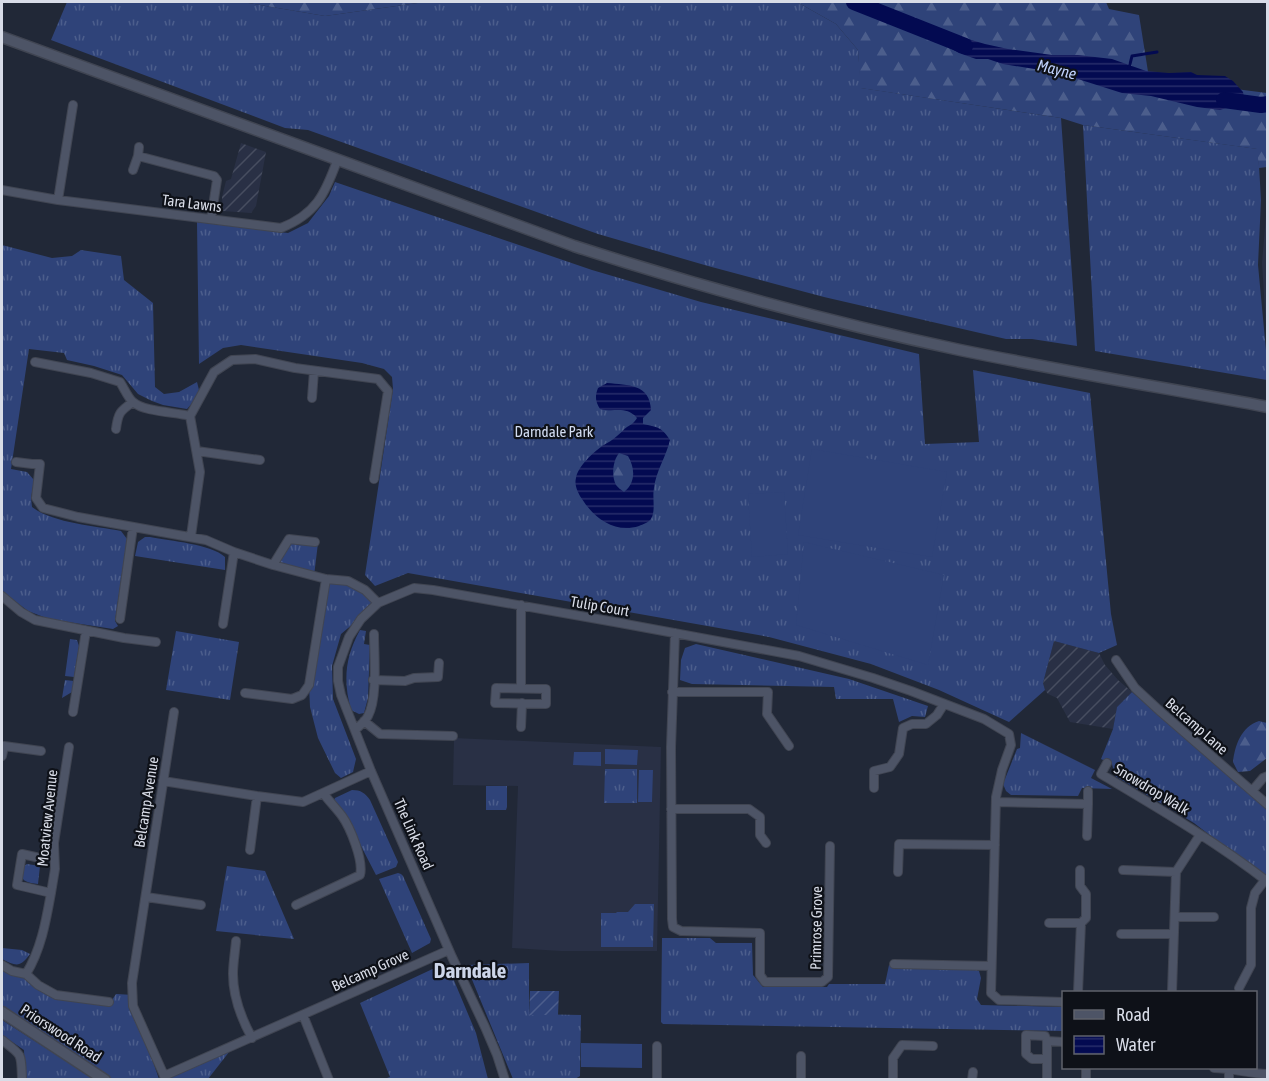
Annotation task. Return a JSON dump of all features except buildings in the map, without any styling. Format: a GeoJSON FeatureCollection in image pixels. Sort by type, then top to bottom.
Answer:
{"type":"FeatureCollection","features":[{"type":"Feature","properties":{"kind":"main road"},"geometry":{"type":"LineString","coordinates":[[2,38],[574,246],[724,292],[980,354],[1268,407]]}},
{"type":"Feature","properties":{"kind":"main road","name":"Priorswood Road"},"geometry":{"type":"LineString","coordinates":[[2,1012],[105,1080]]}},
{"type":"Feature","properties":{"kind":"street"},"geometry":{"type":"LineString","coordinates":[[58,200],[73,105]]}},
{"type":"Feature","properties":{"kind":"street"},"geometry":{"type":"LineString","coordinates":[[133,170],[139,147]]}},
{"type":"Feature","properties":{"kind":"street"},"geometry":{"type":"LineString","coordinates":[[138,156],[214,176],[217,180],[211,219]]}},
{"type":"Feature","properties":{"kind":"street","name":"Tara Lawns"},"geometry":{"type":"LineString","coordinates":[[5,191],[58,200],[281,228],[293,224],[316,205],[338,161]]}},
{"type":"Feature","properties":{"kind":"street"},"geometry":{"type":"LineString","coordinates":[[191,536],[200,472],[190,416],[214,372],[232,360],[255,359],[295,368],[378,379],[388,391],[374,479]]}},
{"type":"Feature","properties":{"kind":"street"},"geometry":{"type":"LineString","coordinates":[[35,362],[91,373],[120,382],[133,402],[148,409],[190,416]]}},
{"type":"Feature","properties":{"kind":"street"},"geometry":{"type":"LineString","coordinates":[[312,398],[314,371]]}},
{"type":"Feature","properties":{"kind":"street"},"geometry":{"type":"LineString","coordinates":[[116,429],[117,416],[122,409],[133,402]]}},
{"type":"Feature","properties":{"kind":"street"},"geometry":{"type":"LineString","coordinates":[[197,451],[260,460]]}},
{"type":"Feature","properties":{"kind":"street"},"geometry":{"type":"LineString","coordinates":[[16,462],[40,464],[36,498],[43,508],[78,517],[206,540],[273,565],[326,579],[348,581],[365,590],[378,603]]}},
{"type":"Feature","properties":{"kind":"street"},"geometry":{"type":"LineString","coordinates":[[120,619],[133,527]]}},
{"type":"Feature","properties":{"kind":"street"},"geometry":{"type":"LineString","coordinates":[[273,565],[289,539],[315,542]]}},
{"type":"Feature","properties":{"kind":"street"},"geometry":{"type":"LineString","coordinates":[[223,624],[234,552]]}},
{"type":"Feature","properties":{"kind":"street"},"geometry":{"type":"LineString","coordinates":[[245,693],[292,699],[302,695],[309,685],[326,579]]}},
{"type":"Feature","properties":{"kind":"street","name":"Tulip Court"},"geometry":{"type":"LineString","coordinates":[[378,603],[414,588],[675,633]]}},
{"type":"Feature","properties":{"kind":"street"},"geometry":{"type":"LineString","coordinates":[[2,596],[35,620],[156,642]]}},
{"type":"Feature","properties":{"kind":"street","name":"The Link Road"},"geometry":{"type":"LineString","coordinates":[[378,603],[361,619],[349,637],[338,667],[341,695],[371,771],[489,1036],[505,1080]]}},
{"type":"Feature","properties":{"kind":"street"},"geometry":{"type":"LineString","coordinates":[[520,605],[521,688]]}},
{"type":"Feature","properties":{"kind":"street"},"geometry":{"type":"LineString","coordinates":[[74,712],[86,631]]}},
{"type":"Feature","properties":{"kind":"street"},"geometry":{"type":"LineString","coordinates":[[675,633],[798,656],[873,678],[984,719],[1009,734],[1011,745],[1002,770],[996,802],[991,993],[999,1000],[1062,1002]]}},
{"type":"Feature","properties":{"kind":"street","name":"Primrose Grove"},"geometry":{"type":"LineString","coordinates":[[675,633],[671,809],[673,927],[681,931],[760,933],[760,975],[765,982],[822,982],[828,977],[830,846]]}},
{"type":"Feature","properties":{"kind":"street"},"geometry":{"type":"LineString","coordinates":[[355,730],[369,714],[373,699],[374,634]]}},
{"type":"Feature","properties":{"kind":"street","name":"Belcamp Lane"},"geometry":{"type":"LineString","coordinates":[[1116,660],[1135,688],[1268,805]]}},
{"type":"Feature","properties":{"kind":"street"},"geometry":{"type":"LineString","coordinates":[[373,680],[405,681],[414,678],[438,677],[439,663]]}},
{"type":"Feature","properties":{"kind":"street"},"geometry":{"type":"LineString","coordinates":[[496,688],[546,689],[546,704],[522,703],[495,703],[496,688]]}},
{"type":"Feature","properties":{"kind":"street"},"geometry":{"type":"LineString","coordinates":[[672,692],[768,692],[767,714],[789,746]]}},
{"type":"Feature","properties":{"kind":"street"},"geometry":{"type":"LineString","coordinates":[[521,728],[522,703]]}},
{"type":"Feature","properties":{"kind":"street"},"geometry":{"type":"LineString","coordinates":[[874,788],[874,771],[890,767],[899,754],[903,728],[912,724],[926,724],[937,715],[944,704]]}},
{"type":"Feature","properties":{"kind":"street","name":"Belcamp Avenue"},"geometry":{"type":"LineString","coordinates":[[165,1078],[133,1006],[132,983],[174,712]]}},
{"type":"Feature","properties":{"kind":"street"},"geometry":{"type":"LineString","coordinates":[[364,721],[380,734],[453,736]]}},
{"type":"Feature","properties":{"kind":"street"},"geometry":{"type":"LineString","coordinates":[[2,756],[4,746],[41,751]]}},
{"type":"Feature","properties":{"kind":"street","name":"Moatview Avenue"},"geometry":{"type":"LineString","coordinates":[[26,974],[41,942],[51,893],[55,869],[54,843],[69,747]]}},
{"type":"Feature","properties":{"kind":"street","name":"Snowdrop Walk"},"geometry":{"type":"LineString","coordinates":[[1107,763],[1101,774],[1200,835],[1266,881],[1255,893],[1251,908],[1251,964],[1239,988]]}},
{"type":"Feature","properties":{"kind":"street"},"geometry":{"type":"LineString","coordinates":[[164,781],[303,802],[371,771]]}},
{"type":"Feature","properties":{"kind":"street"},"geometry":{"type":"LineString","coordinates":[[1252,791],[1263,778],[1268,776]]}},
{"type":"Feature","properties":{"kind":"street"},"geometry":{"type":"LineString","coordinates":[[1087,836],[1088,791]]}},
{"type":"Feature","properties":{"kind":"street"},"geometry":{"type":"LineString","coordinates":[[296,905],[360,875],[362,871],[361,858],[343,818],[323,794]]}},
{"type":"Feature","properties":{"kind":"street"},"geometry":{"type":"LineString","coordinates":[[250,850],[257,796]]}},
{"type":"Feature","properties":{"kind":"street"},"geometry":{"type":"LineString","coordinates":[[996,802],[1088,804]]}},
{"type":"Feature","properties":{"kind":"street"},"geometry":{"type":"LineString","coordinates":[[671,809],[749,809],[760,817],[760,835],[766,843]]}},
{"type":"Feature","properties":{"kind":"street"},"geometry":{"type":"LineString","coordinates":[[1172,991],[1176,872],[1200,835]]}},
{"type":"Feature","properties":{"kind":"street"},"geometry":{"type":"LineString","coordinates":[[898,872],[899,844],[994,845]]}},
{"type":"Feature","properties":{"kind":"street","name":"Moatview Avenue"},"geometry":{"type":"LineString","coordinates":[[40,858],[22,854],[16,885],[51,893]]}},
{"type":"Feature","properties":{"kind":"street"},"geometry":{"type":"LineString","coordinates":[[1078,991],[1081,923],[1086,918],[1086,894],[1080,886],[1080,870]]}},
{"type":"Feature","properties":{"kind":"street"},"geometry":{"type":"LineString","coordinates":[[1123,870],[1176,872]]}},
{"type":"Feature","properties":{"kind":"street"},"geometry":{"type":"LineString","coordinates":[[146,897],[201,905]]}},
{"type":"Feature","properties":{"kind":"street"},"geometry":{"type":"LineString","coordinates":[[1175,917],[1214,917]]}},
{"type":"Feature","properties":{"kind":"street"},"geometry":{"type":"LineString","coordinates":[[1049,923],[1081,923]]}},
{"type":"Feature","properties":{"kind":"street"},"geometry":{"type":"LineString","coordinates":[[1121,934],[1174,934]]}},
{"type":"Feature","properties":{"kind":"street"},"geometry":{"type":"LineString","coordinates":[[236,941],[233,973],[235,996],[252,1038]]}},
{"type":"Feature","properties":{"kind":"street","name":"Belcamp Grove"},"geometry":{"type":"LineString","coordinates":[[165,1078],[449,950]]}},
{"type":"Feature","properties":{"kind":"street"},"geometry":{"type":"LineString","coordinates":[[894,964],[991,966]]}},
{"type":"Feature","properties":{"kind":"street"},"geometry":{"type":"LineString","coordinates":[[2,965],[12,971],[26,974],[38,985],[56,995],[109,1002]]}},
{"type":"Feature","properties":{"kind":"street"},"geometry":{"type":"LineString","coordinates":[[303,1015],[329,1080]]}},
{"type":"Feature","properties":{"kind":"street"},"geometry":{"type":"LineString","coordinates":[[1047,1059],[1032,1059],[1026,1054],[1026,1035],[1045,1035],[1047,1041],[1047,1059],[1047,1080]]}},
{"type":"Feature","properties":{"kind":"street"},"geometry":{"type":"LineString","coordinates":[[2,1040],[21,1058],[22,1080]]}},
{"type":"Feature","properties":{"kind":"street"},"geometry":{"type":"LineString","coordinates":[[1047,1041],[1062,1042]]}},
{"type":"Feature","properties":{"kind":"street"},"geometry":{"type":"LineString","coordinates":[[893,1080],[893,1058],[902,1045],[933,1046]]}},
{"type":"Feature","properties":{"kind":"street"},"geometry":{"type":"LineString","coordinates":[[657,1046],[657,1080]]}},
{"type":"Feature","properties":{"kind":"street"},"geometry":{"type":"LineString","coordinates":[[801,1056],[801,1080]]}},
{"type":"Feature","properties":{"kind":"street"},"geometry":{"type":"LineString","coordinates":[[1233,1069],[1252,1074],[1268,1074]]}},
{"type":"Feature","properties":{"kind":"shaded area"},"geometry":{"type":"Polygon","coordinates":[[[241,143],[266,152],[256,206],[251,213],[223,211],[222,197],[226,181],[231,179],[241,143]]]}},
{"type":"Feature","properties":{"kind":"shaded area"},"geometry":{"type":"Polygon","coordinates":[[[1267,204],[1267,342],[1262,263],[1267,204]]]}},
{"type":"Feature","properties":{"kind":"shaded area"},"geometry":{"type":"Polygon","coordinates":[[[1054,641],[1099,653],[1105,665],[1132,692],[1117,707],[1113,729],[1070,722],[1057,698],[1045,690],[1043,683],[1054,641]]]}},
{"type":"Feature","properties":{"kind":"shaded area"},"geometry":{"type":"Polygon","coordinates":[[[454,738],[661,747],[657,951],[561,951],[512,948],[518,786],[453,785],[454,738]]]}},
{"type":"Feature","properties":{"kind":"green space"},"geometry":{"type":"Polygon","coordinates":[[[67,2],[242,2],[325,16],[425,2],[797,2],[836,24],[858,50],[861,88],[1061,118],[1077,346],[1032,339],[1006,339],[824,297],[708,266],[598,234],[308,130],[285,128],[51,40],[67,2]]]}},
{"type":"Feature","properties":{"kind":"green space"},"geometry":{"type":"Polygon","coordinates":[[[242,2],[425,2],[325,16],[242,2]]]}},
{"type":"Feature","properties":{"kind":"green space"},"geometry":{"type":"Polygon","coordinates":[[[797,2],[1106,2],[1109,9],[1139,15],[1149,78],[1267,93],[1267,167],[1259,168],[1257,149],[1083,125],[1061,118],[860,88],[858,50],[836,24],[797,2]]]}},
{"type":"Feature","properties":{"kind":"green space"},"geometry":{"type":"Polygon","coordinates":[[[1083,125],[1258,149],[1261,200],[1258,265],[1267,380],[1095,351],[1083,125]]]}},
{"type":"Feature","properties":{"kind":"green space","name":"Darndale Park"},"geometry":{"type":"Polygon","coordinates":[[[335,182],[592,270],[701,302],[919,354],[925,444],[979,442],[973,370],[1090,393],[1111,614],[1117,645],[1099,653],[1054,641],[1043,683],[1045,690],[1009,722],[939,690],[871,664],[769,637],[408,573],[375,586],[365,575],[393,389],[392,377],[384,369],[362,363],[241,345],[223,348],[199,364],[197,222],[288,233],[308,223],[329,196],[335,182]]]}},
{"type":"Feature","properties":{"kind":"green space"},"geometry":{"type":"Polygon","coordinates":[[[2,245],[52,258],[72,256],[81,250],[121,256],[124,280],[153,303],[155,387],[164,394],[179,392],[197,382],[199,390],[187,409],[163,405],[138,394],[122,375],[67,360],[64,353],[29,349],[11,469],[27,472],[34,480],[32,507],[51,517],[121,531],[127,539],[115,621],[118,626],[113,629],[49,619],[28,611],[2,591],[2,245]]]}},
{"type":"Feature","properties":{"kind":"green space"},"geometry":{"type":"Polygon","coordinates":[[[812,449],[947,472],[932,557],[798,535],[812,449]]]}},
{"type":"Feature","properties":{"kind":"green space"},"geometry":{"type":"Polygon","coordinates":[[[619,453],[628,456],[633,470],[631,484],[624,492],[616,485],[613,473],[619,453]]]}},
{"type":"Feature","properties":{"kind":"green space"},"geometry":{"type":"Polygon","coordinates":[[[784,492],[788,554],[752,557],[748,494],[784,492]]]}},
{"type":"Feature","properties":{"kind":"green space"},"geometry":{"type":"Polygon","coordinates":[[[145,537],[210,549],[225,557],[225,570],[135,556],[138,542],[145,537]]]}},
{"type":"Feature","properties":{"kind":"green space"},"geometry":{"type":"Polygon","coordinates":[[[289,539],[318,543],[314,576],[273,565],[289,539]]]}},
{"type":"Feature","properties":{"kind":"green space"},"geometry":{"type":"Polygon","coordinates":[[[804,542],[944,575],[928,665],[796,625],[804,542]]]}},
{"type":"Feature","properties":{"kind":"green space"},"geometry":{"type":"Polygon","coordinates":[[[326,579],[348,581],[378,603],[341,634],[332,666],[333,699],[356,759],[353,772],[341,778],[335,773],[318,738],[310,707],[309,685],[326,579]]]}},
{"type":"Feature","properties":{"kind":"green space"},"geometry":{"type":"Polygon","coordinates":[[[360,630],[366,631],[364,644],[370,645],[368,698],[364,713],[359,714],[351,710],[346,679],[348,660],[360,630]]]}},
{"type":"Feature","properties":{"kind":"green space"},"geometry":{"type":"Polygon","coordinates":[[[176,631],[239,642],[230,700],[166,690],[176,631]]]}},
{"type":"Feature","properties":{"kind":"green space"},"geometry":{"type":"Polygon","coordinates":[[[70,639],[77,640],[79,646],[74,677],[65,676],[70,639]]]}},
{"type":"Feature","properties":{"kind":"green space"},"geometry":{"type":"Polygon","coordinates":[[[696,644],[849,679],[928,706],[925,717],[912,716],[899,722],[893,699],[836,699],[834,687],[692,684],[680,680],[681,660],[685,648],[696,644]]]}},
{"type":"Feature","properties":{"kind":"green space"},"geometry":{"type":"Polygon","coordinates":[[[65,680],[74,681],[72,692],[62,698],[65,680]]]}},
{"type":"Feature","properties":{"kind":"green space"},"geometry":{"type":"Polygon","coordinates":[[[1132,692],[1267,809],[1267,879],[1194,823],[1115,776],[1112,764],[1101,759],[1113,729],[1117,707],[1132,692]]]}},
{"type":"Feature","properties":{"kind":"green space"},"geometry":{"type":"Polygon","coordinates":[[[1259,721],[1267,723],[1267,758],[1250,771],[1238,772],[1233,762],[1237,743],[1243,732],[1259,721]]]}},
{"type":"Feature","properties":{"kind":"green space"},"geometry":{"type":"Polygon","coordinates":[[[1021,733],[1095,770],[1091,778],[1112,789],[1082,788],[1078,796],[1011,795],[1003,784],[1017,749],[1020,748],[1021,733]]]}},
{"type":"Feature","properties":{"kind":"green space"},"geometry":{"type":"Polygon","coordinates":[[[605,749],[638,750],[637,765],[605,764],[605,749]]]}},
{"type":"Feature","properties":{"kind":"green space"},"geometry":{"type":"Polygon","coordinates":[[[574,752],[601,752],[601,766],[573,765],[574,752]]]}},
{"type":"Feature","properties":{"kind":"green space"},"geometry":{"type":"Polygon","coordinates":[[[605,769],[637,769],[637,803],[604,803],[605,769]]]}},
{"type":"Feature","properties":{"kind":"green space"},"geometry":{"type":"Polygon","coordinates":[[[639,770],[653,770],[652,802],[638,802],[639,770]]]}},
{"type":"Feature","properties":{"kind":"green space"},"geometry":{"type":"Polygon","coordinates":[[[486,786],[507,786],[506,810],[486,810],[486,786]]]}},
{"type":"Feature","properties":{"kind":"green space"},"geometry":{"type":"Polygon","coordinates":[[[352,790],[362,792],[370,800],[398,862],[396,867],[376,875],[347,819],[334,800],[352,790]]]}},
{"type":"Feature","properties":{"kind":"green space"},"geometry":{"type":"Polygon","coordinates":[[[27,864],[40,866],[38,884],[24,880],[22,872],[23,867],[27,864]]]}},
{"type":"Feature","properties":{"kind":"green space"},"geometry":{"type":"Polygon","coordinates":[[[227,866],[265,871],[294,939],[216,931],[227,866]]]}},
{"type":"Feature","properties":{"kind":"green space"},"geometry":{"type":"Polygon","coordinates":[[[398,873],[403,876],[431,939],[430,943],[412,953],[379,879],[398,873]]]}},
{"type":"Feature","properties":{"kind":"green space"},"geometry":{"type":"Polygon","coordinates":[[[635,904],[654,904],[653,947],[601,947],[601,913],[628,912],[635,904]]]}},
{"type":"Feature","properties":{"kind":"green space"},"geometry":{"type":"Polygon","coordinates":[[[662,938],[710,938],[716,943],[752,943],[753,975],[763,987],[885,984],[889,965],[971,967],[979,971],[981,978],[977,999],[981,1005],[1062,1007],[1062,1031],[663,1024],[661,1022],[662,938]]]}},
{"type":"Feature","properties":{"kind":"green space"},"geometry":{"type":"Polygon","coordinates":[[[2,948],[22,950],[30,954],[20,964],[14,964],[2,959],[2,948]]]}},
{"type":"Feature","properties":{"kind":"green space"},"geometry":{"type":"Polygon","coordinates":[[[529,963],[529,1014],[581,1015],[580,1076],[575,1079],[513,1079],[466,965],[529,963]]]}},
{"type":"Feature","properties":{"kind":"green space"},"geometry":{"type":"Polygon","coordinates":[[[2,965],[57,995],[110,1003],[116,994],[134,995],[134,1007],[159,1079],[106,1079],[2,1011],[2,965]]]}},
{"type":"Feature","properties":{"kind":"green space"},"geometry":{"type":"Polygon","coordinates":[[[439,966],[450,971],[476,1033],[488,1079],[384,1079],[390,1077],[360,1003],[439,966]]]}},
{"type":"Feature","properties":{"kind":"green space"},"geometry":{"type":"Polygon","coordinates":[[[530,991],[559,991],[558,1015],[529,1015],[530,991]]]}},
{"type":"Feature","properties":{"kind":"green space"},"geometry":{"type":"Polygon","coordinates":[[[2,1020],[94,1079],[25,1079],[24,1050],[2,1035],[2,1020]]]}},
{"type":"Feature","properties":{"kind":"green space"},"geometry":{"type":"Polygon","coordinates":[[[581,1043],[642,1044],[642,1068],[581,1067],[581,1043]]]}},
{"type":"Feature","properties":{"kind":"green space"},"geometry":{"type":"Polygon","coordinates":[[[233,1047],[208,1079],[167,1079],[165,1075],[233,1047]]]}},
{"type":"Feature","properties":{"kind":"water"},"geometry":{"type":"Polygon","coordinates":[[[951,34],[1008,49],[1112,59],[1146,71],[1191,72],[1197,75],[1225,76],[1243,92],[1245,102],[1220,110],[1151,96],[1122,93],[1059,73],[1003,64],[988,59],[976,59],[948,47],[945,38],[951,34]]]}},
{"type":"Feature","properties":{"kind":"water"},"geometry":{"type":"Polygon","coordinates":[[[607,383],[630,386],[642,391],[650,401],[651,410],[643,418],[643,424],[659,428],[670,440],[655,482],[654,508],[651,519],[639,526],[622,528],[606,523],[587,506],[577,489],[577,473],[586,460],[637,418],[624,410],[600,409],[596,398],[598,388],[607,383]],[[619,453],[613,468],[616,485],[624,492],[631,484],[633,475],[628,456],[619,453]]]}},
{"type":"Feature","properties":{"kind":"waterway","name":"Mayne"},"geometry":{"type":"LineString","coordinates":[[854,2],[965,46]]}},
{"type":"Feature","properties":{"kind":"waterway"},"geometry":{"type":"LineString","coordinates":[[1129,68],[1132,56],[1157,52]]}},
{"type":"Feature","properties":{"kind":"waterway","name":"Mayne"},"geometry":{"type":"LineString","coordinates":[[1224,100],[1268,104]]}},
{"type":"Feature","properties":{"kind":"district","name":"Darndale"},"geometry":{"type":"Point","coordinates":[470,970]}}]}
